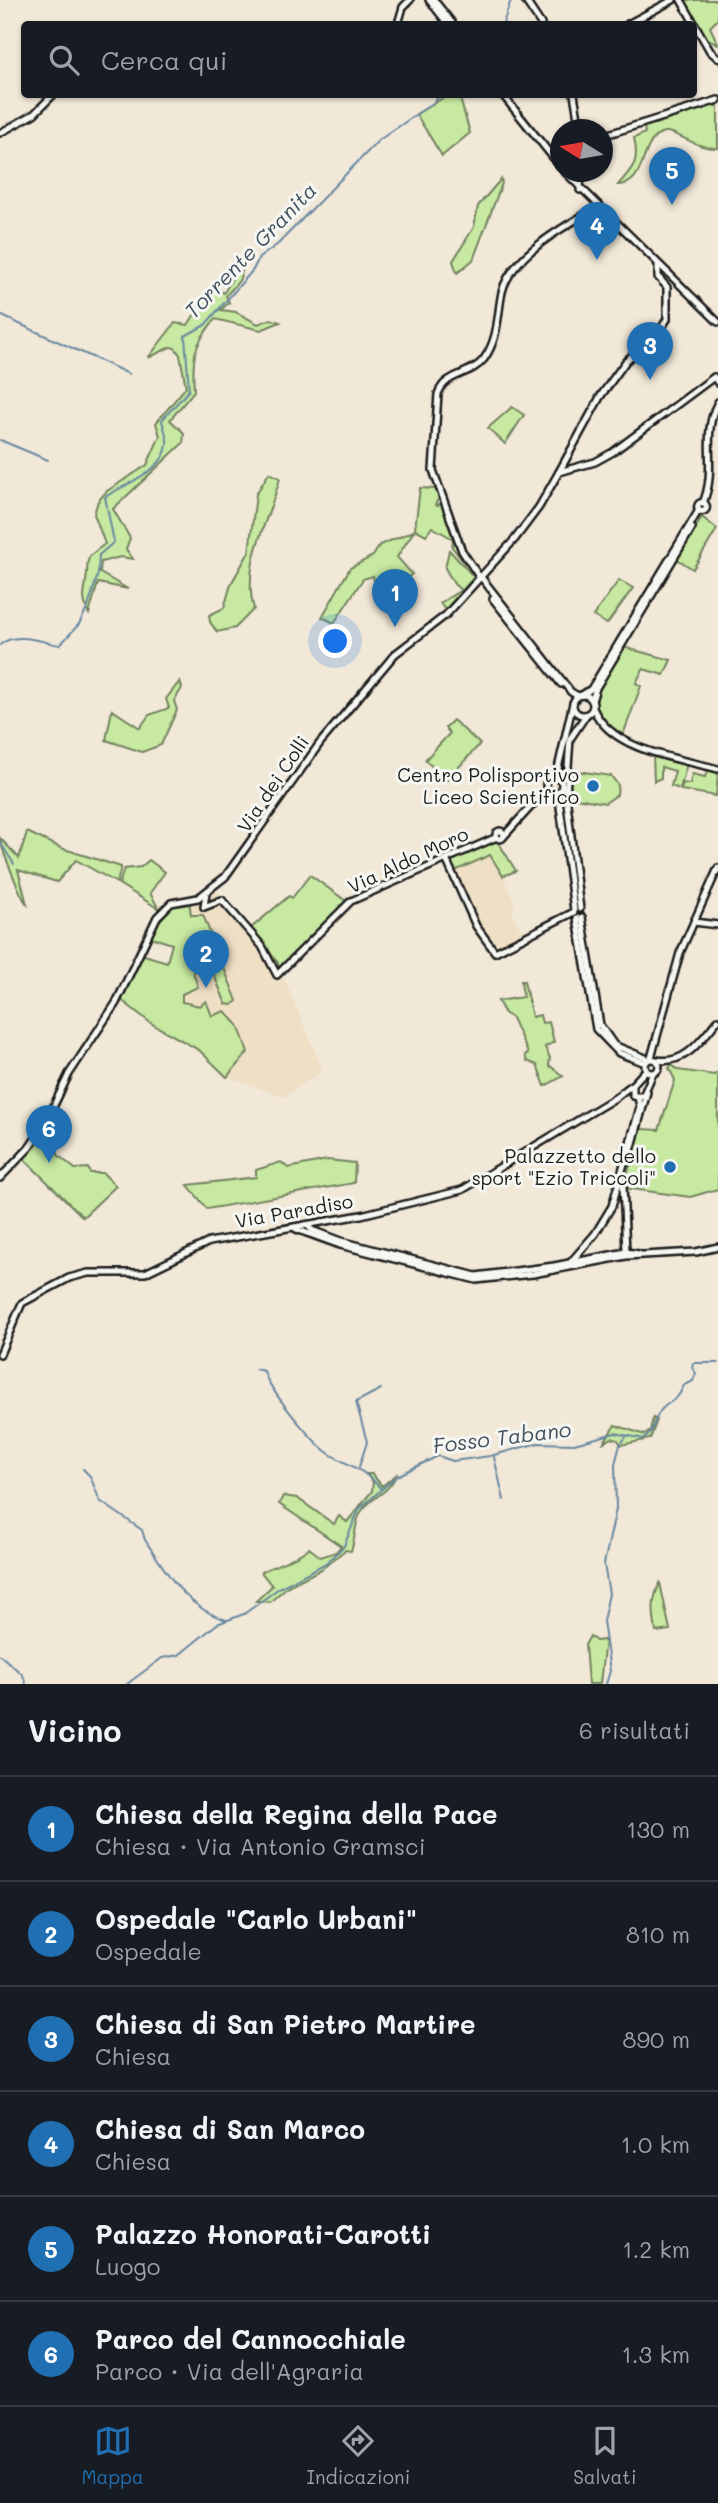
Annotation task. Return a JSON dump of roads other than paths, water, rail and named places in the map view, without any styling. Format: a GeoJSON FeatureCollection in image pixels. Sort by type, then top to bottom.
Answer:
{"type":"FeatureCollection","features":[{"type":"Feature","properties":{"kind":"street"},"geometry":{"type":"LineString","coordinates":[[399,21],[403,3],[410,0]]}},
{"type":"Feature","properties":{"kind":"street"},"geometry":{"type":"LineString","coordinates":[[431,0],[448,21]]}},
{"type":"Feature","properties":{"kind":"street"},"geometry":{"type":"LineString","coordinates":[[525,0],[539,21]]}},
{"type":"Feature","properties":{"kind":"street"},"geometry":{"type":"LineString","coordinates":[[634,21],[673,0]]}},
{"type":"Feature","properties":{"kind":"street"},"geometry":{"type":"LineString","coordinates":[[681,0],[693,21]]}},
{"type":"Feature","properties":{"kind":"street"},"geometry":{"type":"LineString","coordinates":[[697,28],[710,51],[718,58]]}},
{"type":"Feature","properties":{"kind":"street"},"geometry":{"type":"LineString","coordinates":[[0,133],[34,114],[50,98]]}},
{"type":"Feature","properties":{"kind":"street"},"geometry":{"type":"LineString","coordinates":[[508,98],[550,153]]}},
{"type":"Feature","properties":{"kind":"street"},"geometry":{"type":"LineString","coordinates":[[575,98],[578,119]]}},
{"type":"Feature","properties":{"kind":"street"},"geometry":{"type":"LineString","coordinates":[[613,133],[717,101]]}},
{"type":"Feature","properties":{"kind":"street"},"geometry":{"type":"LineString","coordinates":[[573,182],[718,322]]}},
{"type":"Feature","properties":{"kind":"street"},"geometry":{"type":"LineString","coordinates":[[580,182],[580,190]]}},
{"type":"Feature","properties":{"kind":"street"},"geometry":{"type":"LineString","coordinates":[[592,701],[577,698],[467,562],[433,470],[432,451],[440,387],[478,365],[492,343],[500,316],[502,292],[514,270],[549,238],[598,207]]}},
{"type":"Feature","properties":{"kind":"street","name":"Via dei Colli"},"geometry":{"type":"LineString","coordinates":[[206,893],[225,877],[247,850],[306,760],[395,654],[446,615],[525,527],[600,397],[626,361],[645,348],[667,318],[667,287],[658,277],[658,265]]}},
{"type":"Feature","properties":{"kind":"street"},"geometry":{"type":"LineString","coordinates":[[559,472],[595,461],[613,452],[714,377],[718,383]]}},
{"type":"Feature","properties":{"kind":"street"},"geometry":{"type":"LineString","coordinates":[[653,1073],[659,1069],[614,1045],[600,1025],[577,914],[559,779],[577,698],[591,689],[700,511],[706,510],[705,504],[714,479],[710,426],[717,404]]}},
{"type":"Feature","properties":{"kind":"street"},"geometry":{"type":"LineString","coordinates":[[700,511],[592,701],[598,719],[608,729],[636,746],[718,769]]}},
{"type":"Feature","properties":{"kind":"street"},"geometry":{"type":"LineString","coordinates":[[577,698],[576,713],[598,719]]}},
{"type":"Feature","properties":{"kind":"street"},"geometry":{"type":"LineString","coordinates":[[559,791],[550,793],[546,786],[559,779],[575,728],[593,708]]}},
{"type":"Feature","properties":{"kind":"street"},"geometry":{"type":"LineString","coordinates":[[569,751],[566,808],[577,914]]}},
{"type":"Feature","properties":{"kind":"street","name":"Via Aldo Moro"},"geometry":{"type":"LineString","coordinates":[[206,893],[204,907],[222,900],[262,946],[277,975],[351,901],[510,830],[546,786]]}},
{"type":"Feature","properties":{"kind":"street"},"geometry":{"type":"LineString","coordinates":[[559,791],[566,808]]}},
{"type":"Feature","properties":{"kind":"street"},"geometry":{"type":"LineString","coordinates":[[446,859],[476,926],[495,952],[577,914]]}},
{"type":"Feature","properties":{"kind":"street"},"geometry":{"type":"LineString","coordinates":[[626,1254],[622,1186],[653,1073],[650,1062],[657,1046],[676,964],[718,867]]}},
{"type":"Feature","properties":{"kind":"street"},"geometry":{"type":"LineString","coordinates":[[0,1178],[29,1148],[44,1126],[66,1079],[116,1003],[156,918],[171,903],[206,893]]}},
{"type":"Feature","properties":{"kind":"street"},"geometry":{"type":"LineString","coordinates":[[694,922],[718,925]]}},
{"type":"Feature","properties":{"kind":"street"},"geometry":{"type":"LineString","coordinates":[[650,1062],[670,1062],[694,1048],[718,1020]]}},
{"type":"Feature","properties":{"kind":"street","name":"Via Paradiso"},"geometry":{"type":"LineString","coordinates":[[0,1354],[22,1303],[69,1278],[88,1273],[145,1273],[209,1242],[317,1223],[462,1190],[615,1098],[633,1084],[650,1062]]}},
{"type":"Feature","properties":{"kind":"street"},"geometry":{"type":"LineString","coordinates":[[307,1225],[316,1233],[469,1275],[571,1265],[612,1206],[640,1107],[633,1084]]}},
{"type":"Feature","properties":{"kind":"street"},"geometry":{"type":"LineString","coordinates":[[615,1098],[647,1092]]}},
{"type":"Feature","properties":{"kind":"street"},"geometry":{"type":"LineString","coordinates":[[316,1233],[317,1223]]}},
{"type":"Feature","properties":{"kind":"street"},"geometry":{"type":"LineString","coordinates":[[307,1225],[308,1233]]}},
{"type":"Feature","properties":{"kind":"street"},"geometry":{"type":"LineString","coordinates":[[293,1227],[468,1279],[488,1280],[626,1254],[696,1252],[718,1247]]}},
{"type":"Feature","properties":{"kind":"waterway","name":"Torrente Granita"},"geometry":{"type":"LineString","coordinates":[[504,21],[511,0]]}},
{"type":"Feature","properties":{"kind":"waterway","name":"Torrente Granita"},"geometry":{"type":"LineString","coordinates":[[0,645],[21,638],[60,645],[79,624],[88,607],[98,574],[99,555],[114,542],[105,497],[143,475],[161,460],[167,441],[162,420],[189,390],[185,336],[205,325],[253,270],[259,258],[278,244],[379,140],[437,98]]}},
{"type":"Feature","properties":{"kind":"waterway"},"geometry":{"type":"LineString","coordinates":[[0,315],[129,374]]}},
{"type":"Feature","properties":{"kind":"waterway"},"geometry":{"type":"LineString","coordinates":[[0,440],[48,460]]}},
{"type":"Feature","properties":{"kind":"waterway"},"geometry":{"type":"LineString","coordinates":[[0,842],[14,864]]}},
{"type":"Feature","properties":{"kind":"waterway","name":"Fosso Tabano"},"geometry":{"type":"LineString","coordinates":[[127,1684],[162,1658],[179,1655],[217,1624],[244,1614],[279,1588],[326,1563],[344,1546],[359,1509],[397,1476],[438,1456],[453,1461],[490,1456],[538,1443],[574,1444],[615,1433],[644,1439],[661,1410],[676,1398],[684,1385],[693,1381],[696,1373],[692,1368],[693,1363],[718,1363]]}},
{"type":"Feature","properties":{"kind":"waterway"},"geometry":{"type":"LineString","coordinates":[[255,1369],[264,1371],[282,1402],[320,1446],[362,1472],[381,1489]]}},
{"type":"Feature","properties":{"kind":"waterway"},"geometry":{"type":"LineString","coordinates":[[359,1467],[367,1442],[356,1402],[381,1389]]}},
{"type":"Feature","properties":{"kind":"waterway"},"geometry":{"type":"LineString","coordinates":[[606,1684],[610,1671],[603,1621],[609,1594],[604,1564],[616,1509],[615,1464],[620,1445],[626,1437]]}},
{"type":"Feature","properties":{"kind":"waterway"},"geometry":{"type":"LineString","coordinates":[[494,1457],[504,1500]]}},
{"type":"Feature","properties":{"kind":"waterway"},"geometry":{"type":"LineString","coordinates":[[83,1469],[90,1476],[100,1501],[142,1530],[145,1540],[188,1598],[199,1607],[226,1620]]}},
{"type":"Feature","properties":{"kind":"waterway"},"geometry":{"type":"LineString","coordinates":[[0,1655],[23,1675],[26,1684]]}},
{"type":"Feature","properties":{"kind":"place","name":"Palazzo Honorati-Carotti"},"geometry":{"type":"Point","coordinates":[672,205]}},
{"type":"Feature","properties":{"kind":"place","name":"Chiesa di San Marco"},"geometry":{"type":"Point","coordinates":[597,260]}},
{"type":"Feature","properties":{"kind":"place","name":"Chiesa di San Pietro Martire"},"geometry":{"type":"Point","coordinates":[650,380]}},
{"type":"Feature","properties":{"kind":"place","name":"Chiesa della Regina della Pace"},"geometry":{"type":"Point","coordinates":[395,627]}},
{"type":"Feature","properties":{"kind":"place","name":"Centro Polisportivo Liceo Scientifico"},"geometry":{"type":"Point","coordinates":[593,786]}},
{"type":"Feature","properties":{"kind":"place","name":"Ospedale \"Carlo Urbani\""},"geometry":{"type":"Point","coordinates":[206,988]}},
{"type":"Feature","properties":{"kind":"place","name":"Parco del Cannocchiale"},"geometry":{"type":"Point","coordinates":[49,1163]}},
{"type":"Feature","properties":{"kind":"place","name":"Palazzetto dello sport \"Ezio Triccoli\""},"geometry":{"type":"Point","coordinates":[670,1167]}}]}
